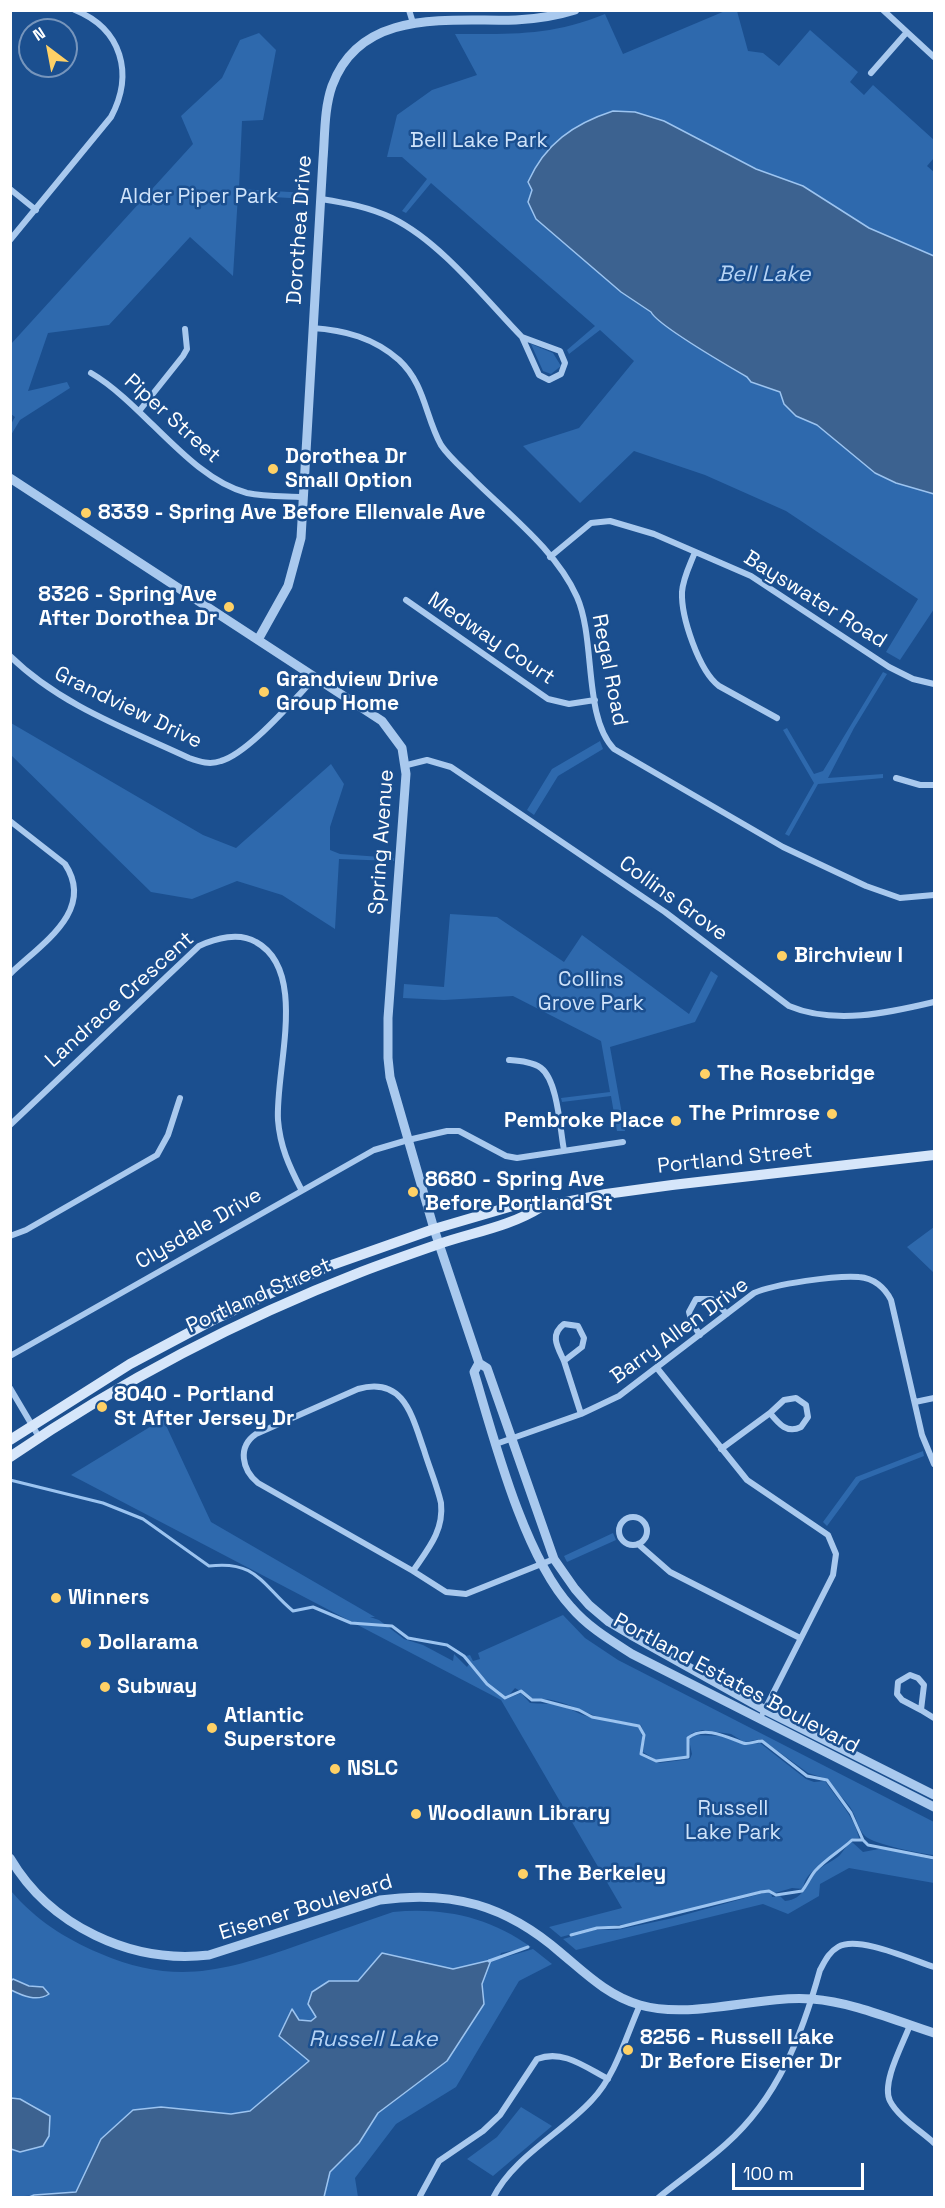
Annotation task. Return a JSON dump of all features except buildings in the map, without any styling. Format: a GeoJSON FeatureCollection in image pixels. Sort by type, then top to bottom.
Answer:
{"type":"FeatureCollection","features":[{"type":"Feature","properties":{"kind":"main road","name":"Portland Street"},"geometry":{"type":"LineString","coordinates":[[10,1440],[130,1364],[211,1321],[329,1266],[434,1229],[516,1205],[541,1207],[606,1194],[672,1185],[934,1155]]}},
{"type":"Feature","properties":{"kind":"main road","name":"Portland Street"},"geometry":{"type":"LineString","coordinates":[[10,1457],[149,1370],[218,1335],[352,1276],[440,1244],[521,1220],[541,1207]]}},
{"type":"Feature","properties":{"kind":"street"},"geometry":{"type":"LineString","coordinates":[[10,240],[111,117],[121,93],[122,70],[113,41],[96,20],[75,10]]}},
{"type":"Feature","properties":{"kind":"street"},"geometry":{"type":"LineString","coordinates":[[409,10],[413,23]]}},
{"type":"Feature","properties":{"kind":"street","name":"Dorothea Drive"},"geometry":{"type":"LineString","coordinates":[[259,638],[281,603],[294,568],[301,538],[327,106],[335,79],[351,55],[367,40],[386,30],[413,23],[529,19],[575,10]]}},
{"type":"Feature","properties":{"kind":"street"},"geometry":{"type":"LineString","coordinates":[[883,10],[934,57]]}},
{"type":"Feature","properties":{"kind":"street"},"geometry":{"type":"LineString","coordinates":[[871,73],[907,32]]}},
{"type":"Feature","properties":{"kind":"street"},"geometry":{"type":"LineString","coordinates":[[10,189],[36,210]]}},
{"type":"Feature","properties":{"kind":"street"},"geometry":{"type":"LineString","coordinates":[[321,199],[376,211],[416,234],[438,252],[522,337],[539,375],[549,380],[561,374],[565,363],[560,351],[522,337]]}},
{"type":"Feature","properties":{"kind":"street","name":"Regal Road"},"geometry":{"type":"LineString","coordinates":[[312,328],[332,329],[365,338],[401,362],[423,393],[441,445],[550,557],[576,596],[583,615],[595,700],[601,730],[607,741],[631,760],[783,847],[874,890],[900,898],[934,895]]}},
{"type":"Feature","properties":{"kind":"street"},"geometry":{"type":"LineString","coordinates":[[140,410],[187,349],[185,329]]}},
{"type":"Feature","properties":{"kind":"street","name":"Piper Street"},"geometry":{"type":"LineString","coordinates":[[91,373],[140,410],[204,472],[218,480],[260,495],[303,497]]}},
{"type":"Feature","properties":{"kind":"street","name":"Spring Avenue"},"geometry":{"type":"LineString","coordinates":[[10,478],[259,638],[382,721],[402,748],[406,765],[387,1041],[390,1077],[434,1229]]}},
{"type":"Feature","properties":{"kind":"street","name":"Bayswater Road"},"geometry":{"type":"LineString","coordinates":[[550,557],[584,527],[599,521],[610,521],[654,534],[751,576],[889,667],[913,680],[934,684]]}},
{"type":"Feature","properties":{"kind":"street"},"geometry":{"type":"LineString","coordinates":[[695,552],[683,584],[683,602],[702,664],[711,680],[719,686],[777,718]]}},
{"type":"Feature","properties":{"kind":"street","name":"Medway Court"},"geometry":{"type":"LineString","coordinates":[[406,600],[548,699],[569,704],[595,700]]}},
{"type":"Feature","properties":{"kind":"street","name":"Grandview Drive"},"geometry":{"type":"LineString","coordinates":[[10,656],[38,682],[66,700],[189,758],[205,763],[223,761],[245,747],[316,677]]}},
{"type":"Feature","properties":{"kind":"street","name":"Collins Grove"},"geometry":{"type":"LineString","coordinates":[[406,765],[436,760],[451,767],[665,912],[794,1008],[831,1017],[910,1008],[934,1002]]}},
{"type":"Feature","properties":{"kind":"street"},"geometry":{"type":"LineString","coordinates":[[896,778],[920,785],[934,785]]}},
{"type":"Feature","properties":{"kind":"street"},"geometry":{"type":"LineString","coordinates":[[10,820],[65,864],[71,873],[76,890],[75,900],[63,922],[10,974]]}},
{"type":"Feature","properties":{"kind":"street","name":"Landrace Crescent"},"geometry":{"type":"LineString","coordinates":[[10,1125],[199,946],[218,939],[241,937],[253,940],[274,956],[286,989],[279,1127],[284,1155],[301,1189]]}},
{"type":"Feature","properties":{"kind":"street"},"geometry":{"type":"LineString","coordinates":[[509,1060],[532,1064],[546,1073],[555,1096],[564,1150]]}},
{"type":"Feature","properties":{"kind":"street"},"geometry":{"type":"LineString","coordinates":[[10,1236],[26,1230],[157,1155],[168,1135],[180,1098]]}},
{"type":"Feature","properties":{"kind":"street","name":"Clysdale Drive"},"geometry":{"type":"LineString","coordinates":[[10,1356],[301,1189],[374,1150],[447,1131],[459,1131],[506,1156],[530,1158],[564,1150],[623,1142]]}},
{"type":"Feature","properties":{"kind":"street","name":"Portland Estates Boulevard"},"geometry":{"type":"LineString","coordinates":[[434,1229],[479,1363],[488,1368],[510,1439],[554,1559],[575,1589],[609,1622],[765,1710],[934,1795]]}},
{"type":"Feature","properties":{"kind":"street","name":"Barry Allen Drive"},"geometry":{"type":"LineString","coordinates":[[496,1444],[581,1414],[620,1396],[754,1293],[777,1285],[859,1277],[872,1281],[888,1293],[895,1310],[922,1435],[934,1464]]}},
{"type":"Feature","properties":{"kind":"street"},"geometry":{"type":"LineString","coordinates":[[700,1335],[689,1312],[696,1299],[712,1299],[727,1314]]}},
{"type":"Feature","properties":{"kind":"street"},"geometry":{"type":"LineString","coordinates":[[564,1361],[583,1343],[581,1329],[573,1324],[560,1327],[555,1335],[581,1414]]}},
{"type":"Feature","properties":{"kind":"street","name":"Portland Estates Boulevard"},"geometry":{"type":"LineString","coordinates":[[479,1363],[474,1372],[496,1444],[542,1565],[569,1606],[607,1639],[934,1807]]}},
{"type":"Feature","properties":{"kind":"street"},"geometry":{"type":"LineString","coordinates":[[657,1368],[747,1480],[821,1528],[834,1547],[836,1560],[832,1575],[760,1719]]}},
{"type":"Feature","properties":{"kind":"street"},"geometry":{"type":"LineString","coordinates":[[413,1571],[436,1537],[441,1510],[410,1410],[400,1396],[385,1388],[366,1387],[256,1434],[249,1440],[244,1453],[244,1465],[250,1476],[258,1483],[446,1592],[466,1594],[554,1559]]}},
{"type":"Feature","properties":{"kind":"street"},"geometry":{"type":"LineString","coordinates":[[10,1388],[39,1437]]}},
{"type":"Feature","properties":{"kind":"street"},"geometry":{"type":"LineString","coordinates":[[721,1449],[784,1400],[792,1398],[803,1402],[808,1413],[804,1424],[790,1430],[783,1427],[770,1413]]}},
{"type":"Feature","properties":{"kind":"street"},"geometry":{"type":"LineString","coordinates":[[915,1402],[934,1398]]}},
{"type":"Feature","properties":{"kind":"street"},"geometry":{"type":"LineString","coordinates":[[638,1544],[645,1538],[646,1528],[639,1519],[629,1518],[621,1523],[619,1534],[627,1544],[638,1544],[670,1572],[800,1638]]}},
{"type":"Feature","properties":{"kind":"street"},"geometry":{"type":"LineString","coordinates":[[921,1710],[924,1695],[922,1682],[916,1676],[904,1677],[897,1685],[898,1696],[934,1718]]}},
{"type":"Feature","properties":{"kind":"street","name":"Eisener Boulevard"},"geometry":{"type":"LineString","coordinates":[[10,1858],[44,1904],[74,1924],[122,1946],[180,1957],[209,1955],[239,1948],[380,1900],[410,1896],[458,1899],[493,1910],[526,1927],[607,1990],[640,2005],[669,2009],[812,1999],[844,2005],[934,2033]]}},
{"type":"Feature","properties":{"kind":"street"},"geometry":{"type":"LineString","coordinates":[[658,2198],[726,2145],[752,2119],[792,2056],[826,1958],[837,1947],[864,1944],[934,1967]]}},
{"type":"Feature","properties":{"kind":"street"},"geometry":{"type":"LineString","coordinates":[[493,2198],[510,2172],[580,2112],[608,2079],[640,2005]]}},
{"type":"Feature","properties":{"kind":"street"},"geometry":{"type":"LineString","coordinates":[[910,2025],[889,2080],[889,2097],[894,2107],[934,2143]]}},
{"type":"Feature","properties":{"kind":"street"},"geometry":{"type":"LineString","coordinates":[[420,2196],[439,2161],[483,2131],[500,2115],[537,2059],[555,2055],[572,2059],[608,2079]]}},
{"type":"Feature","properties":{"kind":"green space","name":"Bell Lake Park"},"geometry":{"type":"Polygon","coordinates":[[[725,11],[737,11],[748,51],[763,53],[779,66],[810,30],[858,72],[850,82],[864,95],[873,85],[934,140],[934,158],[927,166],[934,172],[934,256],[869,228],[803,186],[756,169],[664,121],[634,112],[611,111],[561,137],[529,182],[532,190],[528,202],[536,219],[621,292],[651,312],[680,337],[747,377],[752,383],[780,392],[783,400],[796,416],[817,425],[875,473],[896,483],[934,494],[934,609],[900,660],[886,652],[918,599],[786,511],[705,475],[634,451],[580,503],[523,446],[579,428],[634,361],[600,330],[569,354],[567,350],[595,326],[431,183],[406,213],[402,211],[427,179],[402,157],[387,157],[397,115],[432,90],[477,75],[455,34],[549,30],[605,14],[623,54],[725,11]]]}},
{"type":"Feature","properties":{"kind":"green space","name":"Alder Piper Park"},"geometry":{"type":"Polygon","coordinates":[[[259,33],[276,50],[263,120],[242,121],[239,189],[307,193],[307,199],[238,195],[233,276],[190,237],[109,325],[48,333],[28,391],[67,382],[70,388],[20,420],[11,435],[11,424],[15,417],[11,414],[11,344],[193,144],[181,116],[222,78],[240,40],[259,33]]]}},
{"type":"Feature","properties":{"kind":"green space"},"geometry":{"type":"Polygon","coordinates":[[[531,344],[553,353],[561,366],[551,374],[543,371],[531,344]]]}},
{"type":"Feature","properties":{"kind":"green space"},"geometry":{"type":"Polygon","coordinates":[[[883,672],[887,674],[854,728],[828,778],[883,774],[883,778],[818,784],[789,836],[785,834],[814,783],[783,730],[787,728],[814,774],[823,771],[883,672]]]}},
{"type":"Feature","properties":{"kind":"green space"},"geometry":{"type":"Polygon","coordinates":[[[11,723],[203,835],[236,848],[331,764],[344,784],[330,827],[330,850],[340,854],[394,858],[394,861],[339,859],[335,929],[282,895],[237,881],[192,899],[151,892],[11,755],[11,723]]]}},
{"type":"Feature","properties":{"kind":"green space"},"geometry":{"type":"Polygon","coordinates":[[[600,741],[603,749],[558,776],[534,815],[527,810],[552,769],[600,741]]]}},
{"type":"Feature","properties":{"kind":"green space","name":"Collins Grove Park"},"geometry":{"type":"Polygon","coordinates":[[[450,914],[497,917],[564,962],[582,935],[689,1014],[711,971],[718,976],[695,1022],[610,1047],[625,1131],[617,1131],[611,1096],[562,1102],[561,1098],[610,1092],[601,1041],[513,996],[444,1000],[403,998],[404,984],[444,987],[450,914]]]}},
{"type":"Feature","properties":{"kind":"green space"},"geometry":{"type":"Polygon","coordinates":[[[934,1227],[934,1273],[907,1247],[934,1227]]]}},
{"type":"Feature","properties":{"kind":"green space","name":"Russell Lake Park"},"geometry":{"type":"Polygon","coordinates":[[[163,1419],[211,1522],[375,1617],[370,1617],[379,1620],[404,1639],[423,1645],[453,1661],[454,1654],[467,1667],[469,1664],[453,1647],[466,1656],[470,1655],[473,1661],[480,1659],[478,1653],[563,1615],[585,1638],[618,1660],[934,1822],[934,1855],[887,1845],[865,1836],[850,1807],[827,1779],[808,1773],[761,1739],[744,1742],[731,1734],[702,1730],[692,1733],[687,1738],[687,1756],[656,1760],[643,1752],[645,1736],[641,1725],[601,1718],[610,1722],[639,1726],[644,1743],[640,1754],[659,1763],[690,1759],[692,1754],[689,1740],[694,1735],[725,1736],[744,1745],[760,1743],[806,1779],[814,1782],[825,1781],[849,1815],[859,1838],[849,1841],[837,1854],[811,1872],[803,1889],[792,1888],[775,1893],[770,1890],[759,1891],[707,1907],[629,1924],[598,1927],[561,1937],[549,1927],[622,1908],[501,1700],[71,1475],[163,1419]],[[515,1688],[506,1699],[521,1693],[530,1703],[559,1705],[584,1715],[600,1718],[559,1702],[535,1700],[515,1688]]]}},
{"type":"Feature","properties":{"kind":"green space"},"geometry":{"type":"Polygon","coordinates":[[[923,1451],[924,1456],[860,1481],[827,1526],[823,1522],[856,1477],[923,1451]]]}},
{"type":"Feature","properties":{"kind":"green space"},"geometry":{"type":"Polygon","coordinates":[[[613,1533],[616,1540],[567,1562],[564,1556],[613,1533]]]}},
{"type":"Feature","properties":{"kind":"green space","name":"Russell Lake Park"},"geometry":{"type":"Polygon","coordinates":[[[852,1842],[863,1852],[884,1848],[934,1860],[934,1883],[849,1868],[820,1884],[819,1896],[788,1914],[763,1904],[576,1950],[563,1939],[595,1930],[617,1930],[673,1918],[767,1892],[771,1892],[772,1897],[780,1896],[785,1901],[792,1900],[801,1894],[817,1871],[838,1857],[852,1842]]]}},
{"type":"Feature","properties":{"kind":"green space"},"geometry":{"type":"Polygon","coordinates":[[[11,1891],[51,1927],[74,1941],[126,1963],[150,1969],[174,1972],[197,1971],[243,1963],[393,1912],[412,1911],[448,1913],[482,1921],[531,1947],[501,1953],[499,1959],[533,1949],[552,1964],[519,1981],[456,2087],[396,2124],[355,2178],[358,2197],[323,2197],[322,2053],[250,2111],[231,2114],[161,2107],[101,2139],[76,2192],[11,2197],[11,2149],[20,2152],[42,2146],[48,2129],[47,2121],[37,2108],[20,2099],[11,2098],[11,1891]]]}},
{"type":"Feature","properties":{"kind":"green space"},"geometry":{"type":"Polygon","coordinates":[[[521,2107],[552,2126],[493,2176],[467,2159],[497,2137],[521,2107]]]}},
{"type":"Feature","properties":{"kind":"water","name":"Bell Lake"},"geometry":{"type":"Polygon","coordinates":[[[613,111],[635,112],[664,121],[756,169],[803,186],[869,228],[934,256],[934,494],[896,483],[875,473],[817,425],[796,416],[784,404],[780,392],[751,382],[747,377],[667,327],[651,312],[621,292],[536,219],[528,202],[532,190],[528,182],[543,157],[552,146],[573,129],[613,111]]]}},
{"type":"Feature","properties":{"kind":"water","name":"Russell Lake"},"geometry":{"type":"Polygon","coordinates":[[[382,1953],[453,1969],[491,1960],[482,1984],[484,2004],[447,2061],[378,2113],[359,2143],[330,2172],[324,2197],[29,2197],[76,2192],[101,2139],[133,2110],[161,2107],[231,2114],[250,2111],[309,2061],[279,2036],[292,2009],[299,2020],[311,2021],[316,2017],[308,2004],[312,1992],[329,1981],[358,1981],[382,1953]]]}},
{"type":"Feature","properties":{"kind":"water"},"geometry":{"type":"Polygon","coordinates":[[[13,1979],[29,1986],[43,1987],[49,1994],[35,1998],[20,1994],[11,1990],[13,1979]]]}},
{"type":"Feature","properties":{"kind":"water"},"geometry":{"type":"Polygon","coordinates":[[[11,2098],[20,2099],[50,2116],[49,2136],[43,2146],[20,2152],[11,2149],[11,2098]]]}},
{"type":"Feature","properties":{"kind":"waterway"},"geometry":{"type":"LineString","coordinates":[[10,1480],[103,1503],[143,1519],[209,1566],[238,1567],[257,1576],[293,1611],[313,1607],[351,1623],[392,1626],[408,1638],[447,1645],[464,1656],[487,1684],[505,1698],[521,1691],[532,1700],[541,1700],[579,1710],[592,1717],[639,1726],[644,1735],[641,1754],[656,1761],[688,1757],[688,1738],[701,1732],[716,1733],[745,1743],[762,1741],[807,1776],[827,1780],[851,1813],[863,1840],[868,1845],[934,1858]]}},
{"type":"Feature","properties":{"kind":"waterway"},"geometry":{"type":"LineString","coordinates":[[571,1935],[597,1928],[620,1927],[761,1892],[769,1891],[776,1895],[802,1891],[815,1871],[824,1863],[852,1840],[863,1840]]}},
{"type":"Feature","properties":{"kind":"waterway"},"geometry":{"type":"LineString","coordinates":[[489,1961],[528,1947]]}},
{"type":"Feature","properties":{"kind":"place","name":"Dorothea Dr Small Option"},"geometry":{"type":"Point","coordinates":[273,469]}},
{"type":"Feature","properties":{"kind":"place","name":"8339 - Spring Ave Before Ellenvale Ave"},"geometry":{"type":"Point","coordinates":[86,513]}},
{"type":"Feature","properties":{"kind":"place","name":"8326 - Spring Ave After Dorothea Dr"},"geometry":{"type":"Point","coordinates":[229,607]}},
{"type":"Feature","properties":{"kind":"place","name":"Grandview Drive Group Home"},"geometry":{"type":"Point","coordinates":[264,692]}},
{"type":"Feature","properties":{"kind":"place","name":"Birchview I"},"geometry":{"type":"Point","coordinates":[782,956]}},
{"type":"Feature","properties":{"kind":"place","name":"The Rosebridge"},"geometry":{"type":"Point","coordinates":[705,1074]}},
{"type":"Feature","properties":{"kind":"place","name":"The Primrose"},"geometry":{"type":"Point","coordinates":[832,1114]}},
{"type":"Feature","properties":{"kind":"place","name":"Pembroke Place"},"geometry":{"type":"Point","coordinates":[676,1121]}},
{"type":"Feature","properties":{"kind":"place","name":"8680 - Spring Ave Before Portland St"},"geometry":{"type":"Point","coordinates":[413,1192]}},
{"type":"Feature","properties":{"kind":"place","name":"8040 - Portland St After Jersey Dr"},"geometry":{"type":"Point","coordinates":[102,1407]}},
{"type":"Feature","properties":{"kind":"place","name":"Winners"},"geometry":{"type":"Point","coordinates":[56,1598]}},
{"type":"Feature","properties":{"kind":"place","name":"Dollarama"},"geometry":{"type":"Point","coordinates":[86,1643]}},
{"type":"Feature","properties":{"kind":"place","name":"Subway"},"geometry":{"type":"Point","coordinates":[105,1687]}},
{"type":"Feature","properties":{"kind":"place","name":"Atlantic Superstore"},"geometry":{"type":"Point","coordinates":[212,1728]}},
{"type":"Feature","properties":{"kind":"place","name":"NSLC"},"geometry":{"type":"Point","coordinates":[335,1769]}},
{"type":"Feature","properties":{"kind":"place","name":"Woodlawn Library"},"geometry":{"type":"Point","coordinates":[416,1814]}},
{"type":"Feature","properties":{"kind":"place","name":"The Berkeley"},"geometry":{"type":"Point","coordinates":[523,1874]}},
{"type":"Feature","properties":{"kind":"place","name":"8256 - Russell Lake Dr Before Eisener Dr"},"geometry":{"type":"Point","coordinates":[628,2050]}}]}
